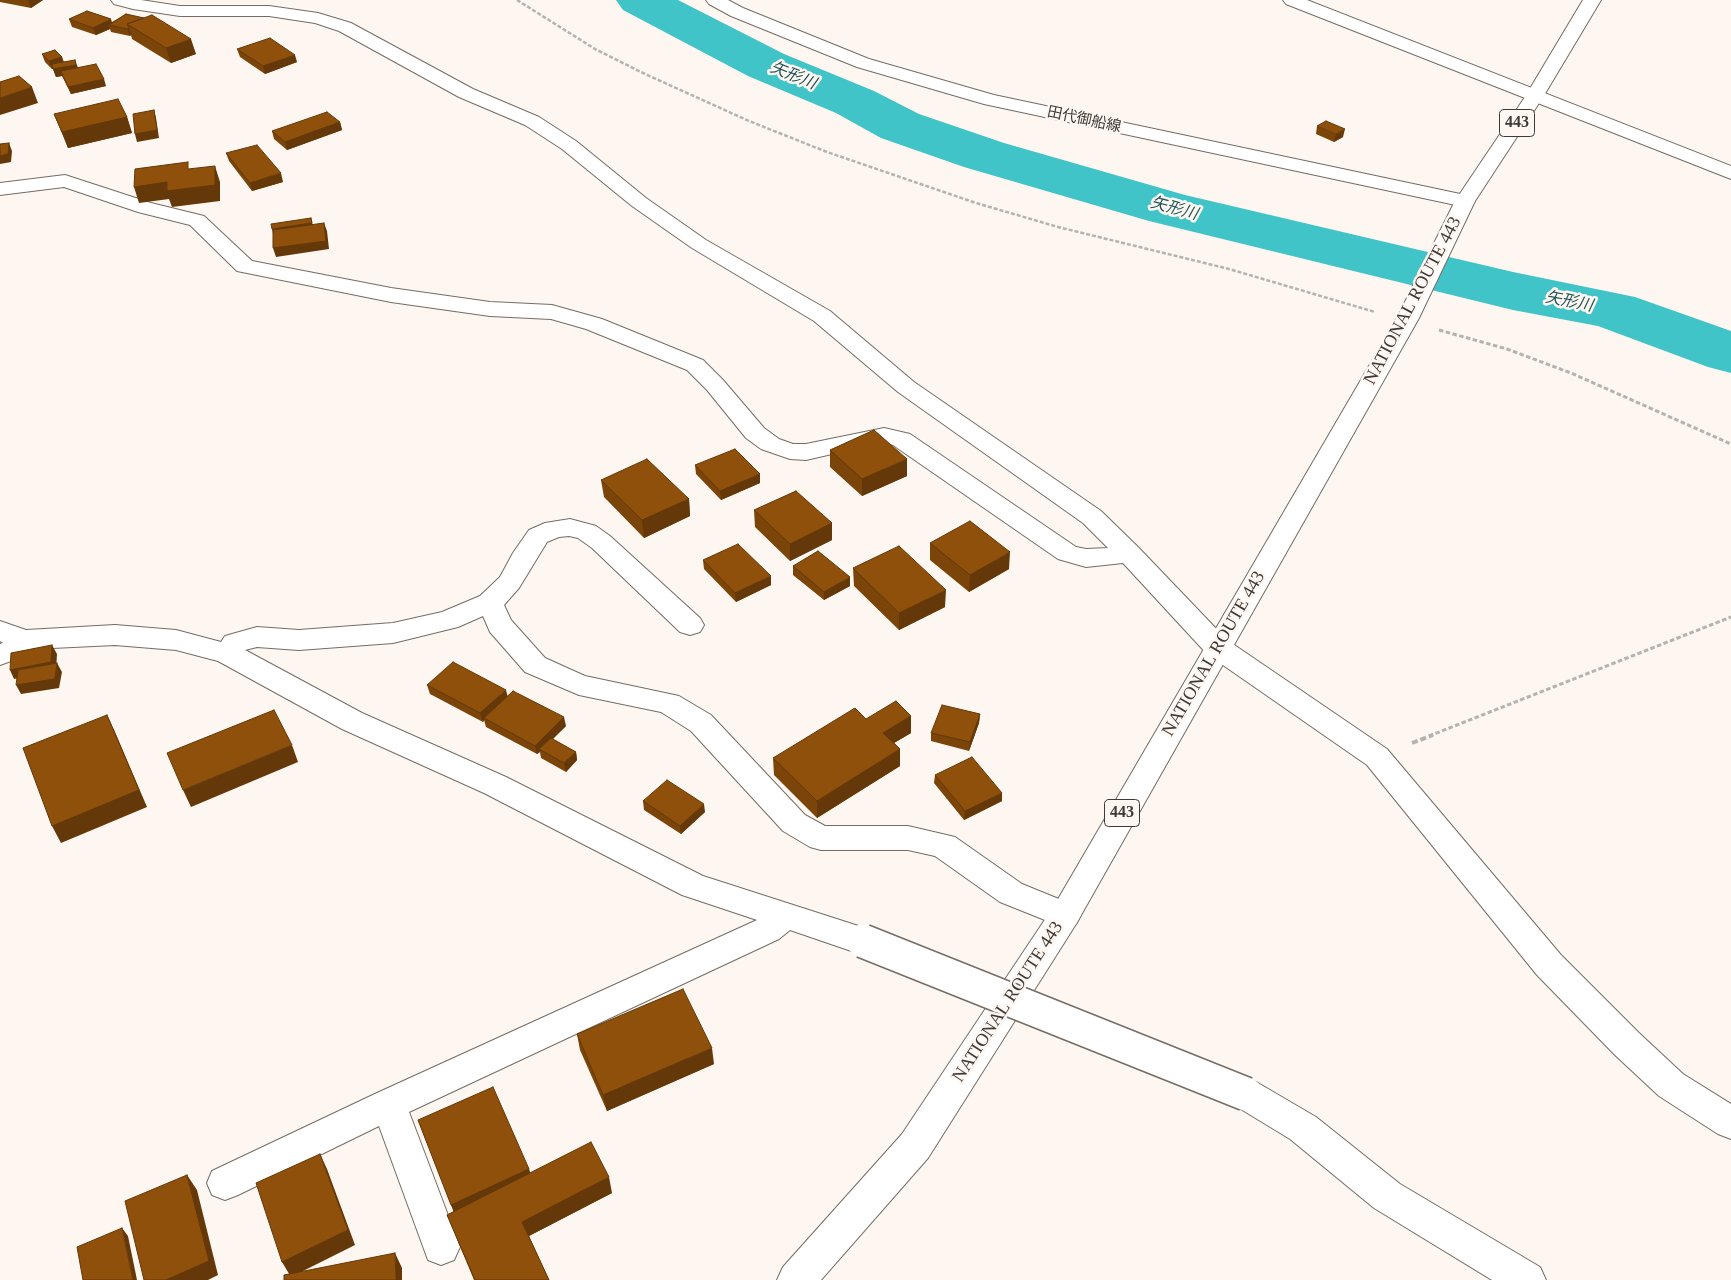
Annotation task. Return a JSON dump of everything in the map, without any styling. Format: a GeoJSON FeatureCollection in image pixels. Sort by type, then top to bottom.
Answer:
{"type":"FeatureCollection","features":[{"type":"Feature","properties":{"kind":"main road"},"geometry":{"type":"LineString","coordinates":[[120,0],[133,4],[180,11],[269,11],[318,18],[345,27],[466,93],[532,121],[569,146],[639,202],[699,244],[822,316],[906,387],[1092,517],[1129,553],[1218,647],[1312,714],[1377,757],[1556,971],[1627,1044],[1671,1085],[1731,1123]]}},
{"type":"Feature","properties":{"kind":"main road","name":"田代御船線"},"geometry":{"type":"LineString","coordinates":[[715,0],[737,12],[863,63],[991,100],[1465,201]]}},
{"type":"Feature","properties":{"kind":"main road"},"geometry":{"type":"LineString","coordinates":[[1292,0],[1534,97],[1731,173]]}},
{"type":"Feature","properties":{"kind":"main road","name":"NATIONAL ROUTE 443"},"geometry":{"type":"LineString","coordinates":[[796,1280],[915,1146],[1065,915],[1407,319],[1465,201],[1534,97],[1592,0]]}},
{"type":"Feature","properties":{"kind":"main road"},"geometry":{"type":"LineString","coordinates":[[0,189],[65,181],[145,208],[197,220],[245,266],[391,295],[490,309],[552,312],[594,324],[695,366],[715,385],[755,433],[770,444],[790,451],[806,452],[884,435],[901,439],[1067,553],[1086,558],[1129,553]]}},
{"type":"Feature","properties":{"kind":"main road"},"geometry":{"type":"LineString","coordinates":[[227,653],[235,643],[257,637],[298,640],[393,633],[448,620],[490,603],[510,582],[522,559],[538,536],[554,529],[570,527],[587,532],[601,542],[690,625]]}},
{"type":"Feature","properties":{"kind":"main road"},"geometry":{"type":"LineString","coordinates":[[490,603],[500,626],[535,665],[579,685],[668,703],[701,723],[794,823],[821,838],[908,838],[944,846],[1012,893],[1065,915]]}},
{"type":"Feature","properties":{"kind":"main road"},"geometry":{"type":"LineString","coordinates":[[0,655],[12,650],[12,635],[115,635],[176,640],[227,653],[352,721],[495,785],[693,886],[863,941],[1246,1094],[1303,1128],[1387,1196],[1527,1280]]}},
{"type":"Feature","properties":{"kind":"main road"},"geometry":{"type":"LineString","coordinates":[[224,1183],[389,1104],[768,930],[784,916]]}},
{"type":"Feature","properties":{"kind":"main road"},"geometry":{"type":"LineString","coordinates":[[389,1104],[441,1247]]}},
{"type":"Feature","properties":{"kind":"path"},"geometry":{"type":"LineString","coordinates":[[517,0],[595,49],[749,121],[827,152],[976,203],[1230,270],[1507,349],[1571,373],[1731,444]]}},
{"type":"Feature","properties":{"kind":"path"},"geometry":{"type":"LineString","coordinates":[[1377,757],[1731,617]]}},
{"type":"Feature","properties":{"kind":"building"},"geometry":{"type":"Polygon","coordinates":[[[87,11],[111,19],[93,28],[69,19],[87,11]]]}},
{"type":"Feature","properties":{"kind":"building"},"geometry":{"type":"Polygon","coordinates":[[[126,14],[144,18],[127,24],[129,28],[127,29],[109,25],[126,14]]]}},
{"type":"Feature","properties":{"kind":"building"},"geometry":{"type":"Polygon","coordinates":[[[152,15],[191,39],[166,48],[127,24],[152,15]]]}},
{"type":"Feature","properties":{"kind":"building"},"geometry":{"type":"Polygon","coordinates":[[[270,38],[295,55],[263,66],[237,49],[270,38]]]}},
{"type":"Feature","properties":{"kind":"building"},"geometry":{"type":"Polygon","coordinates":[[[55,50],[62,57],[49,61],[42,54],[55,50]]]}},
{"type":"Feature","properties":{"kind":"building"},"geometry":{"type":"Polygon","coordinates":[[[75,60],[76,65],[53,69],[52,64],[75,60]]]}},
{"type":"Feature","properties":{"kind":"building"},"geometry":{"type":"Polygon","coordinates":[[[96,64],[104,79],[68,87],[61,71],[96,64]]]}},
{"type":"Feature","properties":{"kind":"building"},"geometry":{"type":"Polygon","coordinates":[[[19,76],[32,87],[0,98],[0,82],[19,76]]]}},
{"type":"Feature","properties":{"kind":"building"},"geometry":{"type":"Polygon","coordinates":[[[118,99],[127,117],[62,132],[54,114],[118,99]]]}},
{"type":"Feature","properties":{"kind":"building"},"geometry":{"type":"Polygon","coordinates":[[[154,110],[157,130],[135,134],[133,114],[154,110]]]}},
{"type":"Feature","properties":{"kind":"building"},"geometry":{"type":"Polygon","coordinates":[[[327,112],[340,122],[285,142],[272,131],[327,112]]]}},
{"type":"Feature","properties":{"kind":"building"},"geometry":{"type":"Polygon","coordinates":[[[1326,121],[1345,129],[1336,134],[1317,126],[1326,121]]]}},
{"type":"Feature","properties":{"kind":"building"},"geometry":{"type":"Polygon","coordinates":[[[9,143],[8,154],[0,156],[0,144],[9,143]]]}},
{"type":"Feature","properties":{"kind":"building"},"geometry":{"type":"Polygon","coordinates":[[[257,145],[281,173],[250,183],[226,153],[257,145]]]}},
{"type":"Feature","properties":{"kind":"building"},"geometry":{"type":"Polygon","coordinates":[[[188,162],[188,169],[215,166],[215,185],[167,191],[167,182],[134,187],[135,169],[188,162]]]}},
{"type":"Feature","properties":{"kind":"building"},"geometry":{"type":"Polygon","coordinates":[[[311,218],[312,223],[272,229],[271,224],[311,218]]]}},
{"type":"Feature","properties":{"kind":"building"},"geometry":{"type":"Polygon","coordinates":[[[324,223],[326,241],[273,248],[273,230],[324,223]]]}},
{"type":"Feature","properties":{"kind":"building"},"geometry":{"type":"Polygon","coordinates":[[[874,430],[907,459],[862,479],[830,450],[874,430]]]}},
{"type":"Feature","properties":{"kind":"building"},"geometry":{"type":"Polygon","coordinates":[[[735,449],[760,474],[720,491],[695,465],[735,449]]]}},
{"type":"Feature","properties":{"kind":"building"},"geometry":{"type":"Polygon","coordinates":[[[647,459],[689,499],[642,520],[601,480],[647,459]]]}},
{"type":"Feature","properties":{"kind":"building"},"geometry":{"type":"Polygon","coordinates":[[[796,491],[832,523],[790,544],[754,510],[796,491]]]}},
{"type":"Feature","properties":{"kind":"building"},"geometry":{"type":"Polygon","coordinates":[[[970,521],[1010,552],[970,575],[930,543],[970,521]]]}},
{"type":"Feature","properties":{"kind":"building"},"geometry":{"type":"Polygon","coordinates":[[[738,544],[771,576],[735,593],[703,560],[738,544]]]}},
{"type":"Feature","properties":{"kind":"building"},"geometry":{"type":"Polygon","coordinates":[[[899,546],[946,590],[899,613],[853,568],[899,546]]]}},
{"type":"Feature","properties":{"kind":"building"},"geometry":{"type":"Polygon","coordinates":[[[818,551],[850,577],[824,592],[793,566],[818,551]]]}},
{"type":"Feature","properties":{"kind":"building"},"geometry":{"type":"Polygon","coordinates":[[[52,645],[51,662],[10,670],[11,653],[52,645]]]}},
{"type":"Feature","properties":{"kind":"building"},"geometry":{"type":"Polygon","coordinates":[[[453,662],[506,690],[480,713],[427,685],[453,662]]]}},
{"type":"Feature","properties":{"kind":"building"},"geometry":{"type":"Polygon","coordinates":[[[57,663],[55,679],[16,685],[18,670],[57,663]]]}},
{"type":"Feature","properties":{"kind":"building"},"geometry":{"type":"Polygon","coordinates":[[[513,691],[564,717],[535,746],[484,718],[513,691]]]}},
{"type":"Feature","properties":{"kind":"building"},"geometry":{"type":"Polygon","coordinates":[[[896,701],[911,716],[883,733],[900,749],[817,801],[773,758],[855,708],[866,719],[896,701]]]}},
{"type":"Feature","properties":{"kind":"building"},"geometry":{"type":"Polygon","coordinates":[[[942,705],[980,714],[970,742],[931,733],[942,705]]]}},
{"type":"Feature","properties":{"kind":"building"},"geometry":{"type":"Polygon","coordinates":[[[274,710],[292,745],[183,790],[167,753],[274,710]]]}},
{"type":"Feature","properties":{"kind":"building"},"geometry":{"type":"Polygon","coordinates":[[[107,715],[139,790],[52,826],[23,748],[107,715]]]}},
{"type":"Feature","properties":{"kind":"building"},"geometry":{"type":"Polygon","coordinates":[[[551,738],[576,752],[564,763],[539,749],[551,738]]]}},
{"type":"Feature","properties":{"kind":"building"},"geometry":{"type":"Polygon","coordinates":[[[972,757],[1002,793],[965,811],[935,775],[972,757]]]}},
{"type":"Feature","properties":{"kind":"building"},"geometry":{"type":"Polygon","coordinates":[[[667,780],[704,804],[680,826],[643,801],[667,780]]]}},
{"type":"Feature","properties":{"kind":"building"},"geometry":{"type":"Polygon","coordinates":[[[683,989],[712,1048],[603,1095],[577,1034],[683,989]]]}},
{"type":"Feature","properties":{"kind":"building"},"geometry":{"type":"Polygon","coordinates":[[[493,1087],[529,1169],[451,1205],[418,1120],[493,1087]]]}},
{"type":"Feature","properties":{"kind":"building"},"geometry":{"type":"Polygon","coordinates":[[[591,1142],[609,1177],[522,1222],[549,1280],[475,1280],[447,1215],[591,1142]]]}},
{"type":"Feature","properties":{"kind":"building"},"geometry":{"type":"Polygon","coordinates":[[[320,1154],[348,1230],[282,1262],[256,1183],[320,1154]]]}},
{"type":"Feature","properties":{"kind":"building"},"geometry":{"type":"Polygon","coordinates":[[[187,1175],[209,1261],[166,1280],[144,1280],[125,1201],[187,1175]]]}},
{"type":"Feature","properties":{"kind":"building"},"geometry":{"type":"Polygon","coordinates":[[[122,1228],[133,1280],[83,1280],[77,1247],[122,1228]]]}},
{"type":"Feature","properties":{"kind":"building"},"geometry":{"type":"Polygon","coordinates":[[[395,1253],[396,1280],[284,1280],[284,1275],[395,1253]]]}},
{"type":"Feature","properties":{"kind":"waterway","name":"矢形川"},"geometry":{"type":"LineString","coordinates":[[640,0],[766,65],[855,102],[900,126],[984,155],[1170,209],[1513,291],[1613,310],[1731,353]]}}]}
